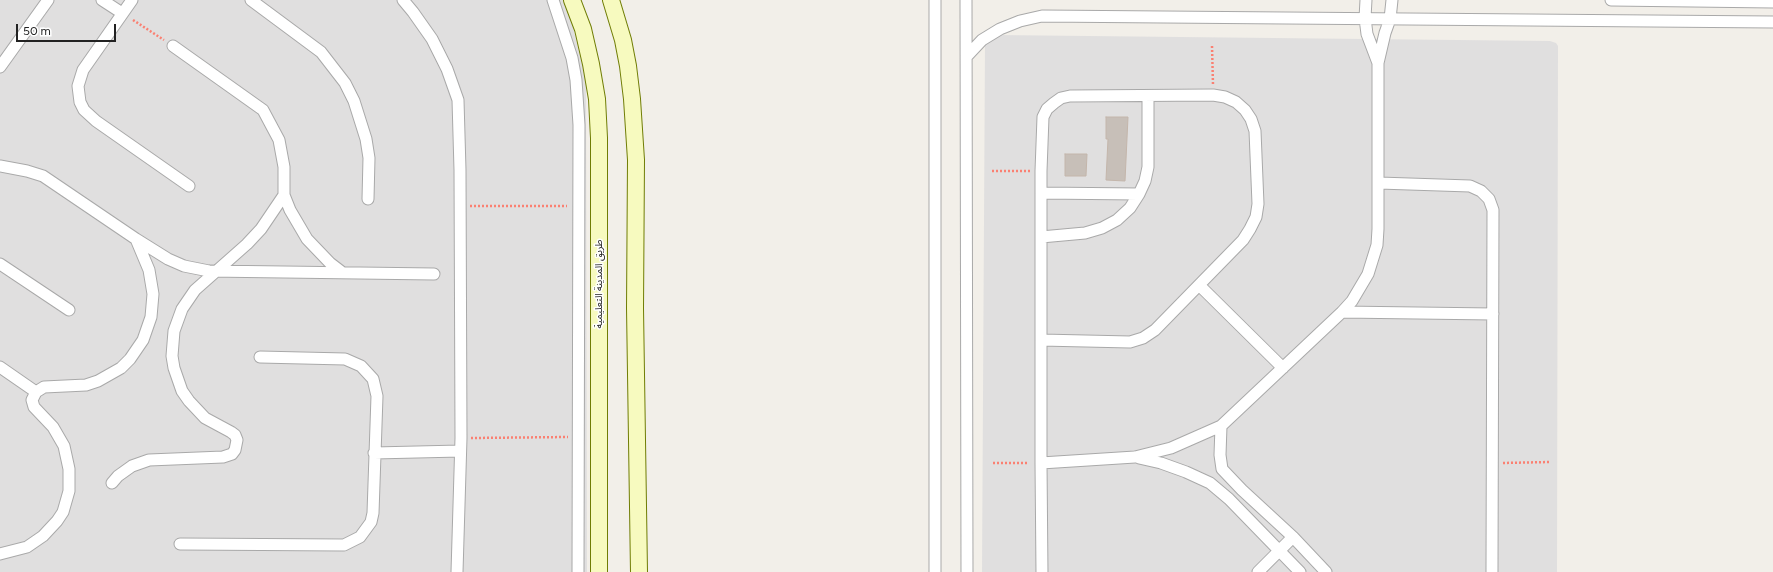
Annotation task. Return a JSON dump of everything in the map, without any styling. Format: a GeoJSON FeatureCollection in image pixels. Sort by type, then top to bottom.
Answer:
{"type":"FeatureCollection","features":[{"type":"Feature","properties":{"kind":"street"},"geometry":{"type":"LineString","coordinates":[[0,67],[48,0]]}},
{"type":"Feature","properties":{"kind":"street"},"geometry":{"type":"LineString","coordinates":[[102,0],[122,13]]}},
{"type":"Feature","properties":{"kind":"street"},"geometry":{"type":"LineString","coordinates":[[132,0],[80,78],[78,90],[80,102],[84,110],[96,121],[189,186]]}},
{"type":"Feature","properties":{"kind":"street"},"geometry":{"type":"LineString","coordinates":[[251,0],[321,52],[345,83],[354,101],[366,139],[369,158],[368,199]]}},
{"type":"Feature","properties":{"kind":"street"},"geometry":{"type":"LineString","coordinates":[[403,0],[432,39],[447,69],[458,100],[461,438],[457,572]]}},
{"type":"Feature","properties":{"kind":"street"},"geometry":{"type":"LineString","coordinates":[[553,0],[566,36],[576,80],[579,125],[578,572]]}},
{"type":"Feature","properties":{"kind":"street","name":"طريق المدينة التعليمية"},"geometry":{"type":"LineString","coordinates":[[572,0],[583,29],[591,64],[597,99],[599,138],[599,572]]}},
{"type":"Feature","properties":{"kind":"street"},"geometry":{"type":"LineString","coordinates":[[612,0],[623,40],[628,66],[636,160],[635,308],[639,572]]}},
{"type":"Feature","properties":{"kind":"street"},"geometry":{"type":"LineString","coordinates":[[935,0],[935,572]]}},
{"type":"Feature","properties":{"kind":"street"},"geometry":{"type":"LineString","coordinates":[[966,0],[967,572]]}},
{"type":"Feature","properties":{"kind":"street"},"geometry":{"type":"LineString","coordinates":[[1366,0],[1365,18],[1370,45],[1378,63]]}},
{"type":"Feature","properties":{"kind":"street"},"geometry":{"type":"LineString","coordinates":[[1041,464],[1135,457],[1171,448],[1221,426],[1342,312],[1361,288],[1373,260],[1378,229],[1378,63],[1390,18],[1392,0]]}},
{"type":"Feature","properties":{"kind":"street"},"geometry":{"type":"LineString","coordinates":[[1611,0],[1773,2]]}},
{"type":"Feature","properties":{"kind":"street"},"geometry":{"type":"LineString","coordinates":[[967,56],[982,40],[1000,29],[1020,21],[1042,16],[1773,22]]}},
{"type":"Feature","properties":{"kind":"street"},"geometry":{"type":"LineString","coordinates":[[172,46],[263,110],[274,130],[282,154],[285,174],[284,195],[298,225],[307,239],[326,259],[343,273]]}},
{"type":"Feature","properties":{"kind":"street"},"geometry":{"type":"LineString","coordinates":[[1041,340],[1130,342],[1143,338],[1155,330],[1243,240],[1256,217],[1258,204],[1255,131],[1251,119],[1245,110],[1236,102],[1225,97],[1213,95],[1070,96],[1061,98],[1054,103],[1047,109],[1043,117],[1041,171],[1041,192],[1041,237],[1041,340],[1041,464],[1042,572]]}},
{"type":"Feature","properties":{"kind":"street"},"geometry":{"type":"LineString","coordinates":[[1041,237],[1085,233],[1102,228],[1121,216],[1130,208],[1145,181],[1148,167],[1148,96]]}},
{"type":"Feature","properties":{"kind":"street"},"geometry":{"type":"LineString","coordinates":[[0,166],[44,176],[136,239],[168,259],[184,266],[216,271],[434,274]]}},
{"type":"Feature","properties":{"kind":"street"},"geometry":{"type":"LineString","coordinates":[[1379,183],[1470,186],[1481,191],[1489,199],[1493,210],[1492,572]]}},
{"type":"Feature","properties":{"kind":"street"},"geometry":{"type":"LineString","coordinates":[[1041,192],[1139,194]]}},
{"type":"Feature","properties":{"kind":"street"},"geometry":{"type":"LineString","coordinates":[[112,483],[128,468],[149,460],[223,457],[232,454],[235,450],[237,440],[235,435],[205,418],[189,401],[177,380],[172,356],[174,331],[182,309],[195,290],[237,254],[261,229],[284,195]]}},
{"type":"Feature","properties":{"kind":"street"},"geometry":{"type":"LineString","coordinates":[[0,554],[27,547],[36,542],[50,530],[63,512],[69,491],[69,469],[64,446],[53,427],[34,407],[32,400],[36,392],[44,387],[86,384],[98,381],[121,368],[137,350],[148,329],[153,305],[153,294],[149,270],[136,239]]}},
{"type":"Feature","properties":{"kind":"street"},"geometry":{"type":"LineString","coordinates":[[0,264],[69,310]]}},
{"type":"Feature","properties":{"kind":"street"},"geometry":{"type":"LineString","coordinates":[[1199,284],[1283,368]]}},
{"type":"Feature","properties":{"kind":"street"},"geometry":{"type":"LineString","coordinates":[[1342,312],[1493,314]]}},
{"type":"Feature","properties":{"kind":"street"},"geometry":{"type":"LineString","coordinates":[[180,544],[335,545],[352,542],[366,530],[372,518],[376,387],[373,379],[361,366],[345,359],[260,357]]}},
{"type":"Feature","properties":{"kind":"street"},"geometry":{"type":"LineString","coordinates":[[0,367],[36,392]]}},
{"type":"Feature","properties":{"kind":"street"},"geometry":{"type":"LineString","coordinates":[[1221,426],[1220,455],[1222,469],[1242,490],[1293,536],[1326,572]]}},
{"type":"Feature","properties":{"kind":"street"},"geometry":{"type":"LineString","coordinates":[[374,453],[460,451]]}},
{"type":"Feature","properties":{"kind":"street"},"geometry":{"type":"LineString","coordinates":[[1135,457],[1161,463],[1210,483],[1229,499],[1300,572]]}},
{"type":"Feature","properties":{"kind":"street"},"geometry":{"type":"LineString","coordinates":[[1258,572],[1293,536]]}},
{"type":"Feature","properties":{"kind":"path"},"geometry":{"type":"LineString","coordinates":[[122,13],[172,46]]}},
{"type":"Feature","properties":{"kind":"path"},"geometry":{"type":"LineString","coordinates":[[1212,46],[1213,95]]}},
{"type":"Feature","properties":{"kind":"path"},"geometry":{"type":"LineString","coordinates":[[992,171],[1041,171]]}},
{"type":"Feature","properties":{"kind":"path"},"geometry":{"type":"LineString","coordinates":[[460,206],[579,206]]}},
{"type":"Feature","properties":{"kind":"path"},"geometry":{"type":"LineString","coordinates":[[461,438],[578,437]]}},
{"type":"Feature","properties":{"kind":"path"},"geometry":{"type":"LineString","coordinates":[[1493,463],[1550,462]]}},
{"type":"Feature","properties":{"kind":"path"},"geometry":{"type":"LineString","coordinates":[[994,463],[1041,464]]}},
{"type":"Feature","properties":{"kind":"shaded area"},"geometry":{"type":"Polygon","coordinates":[[[0,0],[563,0],[572,23],[586,81],[587,572],[0,572],[0,0]]]}},
{"type":"Feature","properties":{"kind":"shaded area"},"geometry":{"type":"Polygon","coordinates":[[[996,35],[1550,41],[1556,43],[1558,46],[1557,572],[982,572],[985,45],[996,35]]]}},
{"type":"Feature","properties":{"kind":"building"},"geometry":{"type":"Polygon","coordinates":[[[1106,117],[1128,117],[1125,181],[1106,180],[1108,139],[1106,139],[1106,117]]]}},
{"type":"Feature","properties":{"kind":"building"},"geometry":{"type":"Polygon","coordinates":[[[1065,154],[1087,154],[1086,176],[1065,176],[1065,154]]]}}]}
